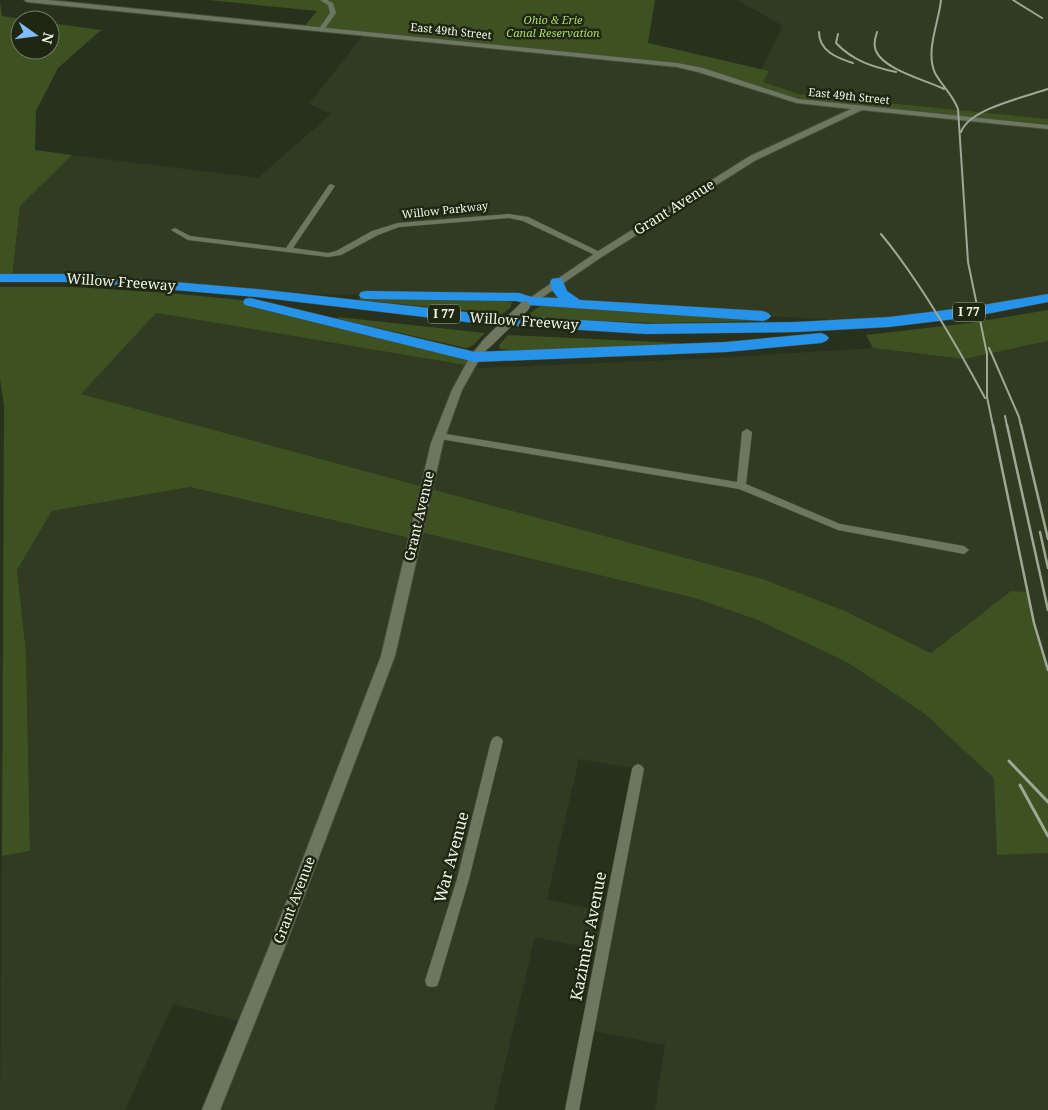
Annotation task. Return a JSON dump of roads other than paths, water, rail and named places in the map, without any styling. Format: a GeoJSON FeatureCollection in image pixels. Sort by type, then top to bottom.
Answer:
{"type":"FeatureCollection","features":[{"type":"Feature","properties":{"kind":"highway","name":"Willow Freeway"},"geometry":{"type":"LineString","coordinates":[[0,278],[81,278],[257,293],[483,319],[610,327],[711,328],[889,322],[971,312],[1048,298]]}},
{"type":"Feature","properties":{"kind":"highway"},"geometry":{"type":"LineString","coordinates":[[557,282],[558,291],[562,296],[578,304]]}},
{"type":"Feature","properties":{"kind":"highway","name":"Willow Freeway"},"geometry":{"type":"LineString","coordinates":[[0,287],[73,287],[168,293],[416,320],[558,332],[714,340],[821,338],[970,323],[1048,310]]}},
{"type":"Feature","properties":{"kind":"highway"},"geometry":{"type":"LineString","coordinates":[[257,293],[519,297],[528,304],[578,304],[718,314],[889,322]]}},
{"type":"Feature","properties":{"kind":"highway"},"geometry":{"type":"LineString","coordinates":[[241,300],[382,332],[476,357],[726,347],[821,338]]}},
{"type":"Feature","properties":{"kind":"street","name":"East 49th Street"},"geometry":{"type":"LineString","coordinates":[[27,0],[690,67],[788,100],[1048,127]]}},
{"type":"Feature","properties":{"kind":"street"},"geometry":{"type":"LineString","coordinates":[[318,29],[332,17],[333,9],[331,4],[323,0]]}},
{"type":"Feature","properties":{"kind":"street","name":"Grant Avenue"},"geometry":{"type":"LineString","coordinates":[[211,1110],[275,952],[388,656],[419,516],[440,436],[457,391],[476,357],[486,344],[528,304],[557,282],[600,254],[753,158],[860,108]]}},
{"type":"Feature","properties":{"kind":"street"},"geometry":{"type":"LineString","coordinates":[[288,251],[331,186]]}},
{"type":"Feature","properties":{"kind":"street","name":"Willow Parkway"},"geometry":{"type":"LineString","coordinates":[[175,230],[188,238],[315,255],[333,255],[376,233],[398,226],[504,216],[525,219],[600,254]]}},
{"type":"Feature","properties":{"kind":"street"},"geometry":{"type":"LineString","coordinates":[[741,486],[747,432]]}},
{"type":"Feature","properties":{"kind":"street"},"geometry":{"type":"LineString","coordinates":[[440,436],[741,486],[838,527],[964,550]]}},
{"type":"Feature","properties":{"kind":"street","name":"War Avenue"},"geometry":{"type":"LineString","coordinates":[[432,982],[463,880],[497,741]]}},
{"type":"Feature","properties":{"kind":"street","name":"Kazimier Avenue"},"geometry":{"type":"LineString","coordinates":[[572,1110],[638,769]]}},
{"type":"Feature","properties":{"kind":"railway"},"geometry":{"type":"LineString","coordinates":[[941,0],[932,46],[932,64],[935,73],[958,109],[968,262],[987,354],[987,397],[993,426]]}},
{"type":"Feature","properties":{"kind":"railway"},"geometry":{"type":"LineString","coordinates":[[1013,0],[1042,18]]}},
{"type":"Feature","properties":{"kind":"railway"},"geometry":{"type":"LineString","coordinates":[[819,32],[822,44],[830,53],[853,63]]}},
{"type":"Feature","properties":{"kind":"railway"},"geometry":{"type":"LineString","coordinates":[[877,32],[875,49],[880,58],[887,64],[906,74],[944,89]]}},
{"type":"Feature","properties":{"kind":"railway"},"geometry":{"type":"LineString","coordinates":[[838,34],[836,43],[856,59],[896,72]]}},
{"type":"Feature","properties":{"kind":"railway"},"geometry":{"type":"LineString","coordinates":[[961,132],[966,124],[986,110],[1048,89]]}},
{"type":"Feature","properties":{"kind":"railway"},"geometry":{"type":"LineString","coordinates":[[881,234],[923,292],[950,335],[985,398]]}},
{"type":"Feature","properties":{"kind":"railway"},"geometry":{"type":"LineString","coordinates":[[989,348],[1019,417],[1021,426]]}},
{"type":"Feature","properties":{"kind":"railway"},"geometry":{"type":"LineString","coordinates":[[1005,416],[1007,426]]}},
{"type":"Feature","properties":{"kind":"railway"},"geometry":{"type":"LineString","coordinates":[[993,425],[1034,623],[1048,670]]}},
{"type":"Feature","properties":{"kind":"railway"},"geometry":{"type":"LineString","coordinates":[[1007,425],[1048,610]]}},
{"type":"Feature","properties":{"kind":"railway"},"geometry":{"type":"LineString","coordinates":[[1021,425],[1048,539]]}},
{"type":"Feature","properties":{"kind":"railway"},"geometry":{"type":"LineString","coordinates":[[1040,532],[1048,568]]}},
{"type":"Feature","properties":{"kind":"railway"},"geometry":{"type":"LineString","coordinates":[[1009,761],[1048,802]]}},
{"type":"Feature","properties":{"kind":"railway"},"geometry":{"type":"LineString","coordinates":[[1020,785],[1048,836]]}},
{"type":"Feature","properties":{"kind":"park label","name":"Ohio & Erie Canal Reservation"},"geometry":{"type":"Point","coordinates":[553,26]}}]}
